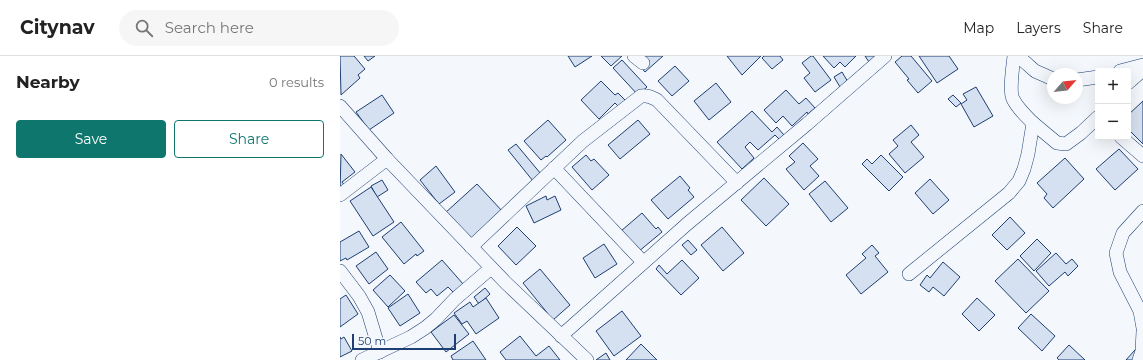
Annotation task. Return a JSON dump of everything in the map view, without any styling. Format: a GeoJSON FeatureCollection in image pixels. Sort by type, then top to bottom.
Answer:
{"type":"FeatureCollection","features":[{"type":"Feature","properties":{"kind":"street"},"geometry":{"type":"LineString","coordinates":[[561,336],[644,262],[885,56]]}},
{"type":"Feature","properties":{"kind":"street"},"geometry":{"type":"LineString","coordinates":[[1014,56],[1012,98],[1020,110],[1033,124],[1057,143],[1066,144],[1095,120]]}},
{"type":"Feature","properties":{"kind":"street"},"geometry":{"type":"LineString","coordinates":[[1018,56],[1035,71],[1047,77]]}},
{"type":"Feature","properties":{"kind":"street"},"geometry":{"type":"LineString","coordinates":[[1131,68],[1143,65]]}},
{"type":"Feature","properties":{"kind":"street"},"geometry":{"type":"LineString","coordinates":[[1131,80],[1143,70]]}},
{"type":"Feature","properties":{"kind":"street"},"geometry":{"type":"LineString","coordinates":[[1083,79],[1095,77]]}},
{"type":"Feature","properties":{"kind":"street"},"geometry":{"type":"LineString","coordinates":[[471,247],[583,141],[641,96],[646,95],[656,100],[737,183]]}},
{"type":"Feature","properties":{"kind":"street"},"geometry":{"type":"LineString","coordinates":[[340,106],[491,268],[587,360]]}},
{"type":"Feature","properties":{"kind":"street"},"geometry":{"type":"LineString","coordinates":[[909,274],[1009,193],[1019,181],[1026,162],[1033,124]]}},
{"type":"Feature","properties":{"kind":"street"},"geometry":{"type":"LineString","coordinates":[[1124,140],[1143,156]]}},
{"type":"Feature","properties":{"kind":"street"},"geometry":{"type":"LineString","coordinates":[[340,195],[388,159]]}},
{"type":"Feature","properties":{"kind":"street"},"geometry":{"type":"LineString","coordinates":[[554,168],[644,262]]}},
{"type":"Feature","properties":{"kind":"street"},"geometry":{"type":"LineString","coordinates":[[1143,211],[1124,233],[1116,253],[1120,272],[1140,311],[1143,328]]}},
{"type":"Feature","properties":{"kind":"street"},"geometry":{"type":"LineString","coordinates":[[362,360],[411,337],[425,328],[491,268]]}},
{"type":"Feature","properties":{"kind":"street"},"geometry":{"type":"LineString","coordinates":[[340,271],[366,308],[380,352]]}},
{"type":"Feature","properties":{"kind":"street"},"geometry":{"type":"LineString","coordinates":[[1139,360],[1142,351],[1143,331]]}},
{"type":"Feature","properties":{"kind":"building"},"geometry":{"type":"Polygon","coordinates":[[[340,56],[354,56],[365,69],[358,75],[360,78],[341,95],[340,56]]]}},
{"type":"Feature","properties":{"kind":"building"},"geometry":{"type":"Polygon","coordinates":[[[364,56],[375,56],[368,61],[364,56]]]}},
{"type":"Feature","properties":{"kind":"building"},"geometry":{"type":"Polygon","coordinates":[[[568,56],[592,56],[575,67],[568,56]]]}},
{"type":"Feature","properties":{"kind":"building"},"geometry":{"type":"Polygon","coordinates":[[[601,56],[622,56],[611,66],[601,56]]]}},
{"type":"Feature","properties":{"kind":"building"},"geometry":{"type":"Polygon","coordinates":[[[631,56],[663,56],[645,72],[631,56]]]}},
{"type":"Feature","properties":{"kind":"building"},"geometry":{"type":"Polygon","coordinates":[[[727,56],[761,56],[742,75],[727,56]]]}},
{"type":"Feature","properties":{"kind":"building"},"geometry":{"type":"Polygon","coordinates":[[[764,56],[780,56],[783,60],[772,69],[762,58],[764,56]]]}},
{"type":"Feature","properties":{"kind":"building"},"geometry":{"type":"Polygon","coordinates":[[[813,56],[831,80],[815,92],[804,78],[810,73],[802,63],[813,56]]]}},
{"type":"Feature","properties":{"kind":"building"},"geometry":{"type":"Polygon","coordinates":[[[823,56],[856,56],[845,67],[840,62],[834,68],[823,56]]]}},
{"type":"Feature","properties":{"kind":"building"},"geometry":{"type":"Polygon","coordinates":[[[865,56],[879,56],[869,62],[865,56]]]}},
{"type":"Feature","properties":{"kind":"building"},"geometry":{"type":"Polygon","coordinates":[[[902,56],[911,56],[932,81],[918,93],[895,62],[902,56]]]}},
{"type":"Feature","properties":{"kind":"building"},"geometry":{"type":"Polygon","coordinates":[[[919,56],[949,56],[958,69],[937,83],[919,56]]]}},
{"type":"Feature","properties":{"kind":"building"},"geometry":{"type":"Polygon","coordinates":[[[622,60],[647,87],[638,95],[613,68],[622,60]]]}},
{"type":"Feature","properties":{"kind":"building"},"geometry":{"type":"Polygon","coordinates":[[[675,66],[689,81],[672,96],[658,81],[675,66]]]}},
{"type":"Feature","properties":{"kind":"building"},"geometry":{"type":"Polygon","coordinates":[[[842,72],[848,82],[840,87],[834,77],[842,72]]]}},
{"type":"Feature","properties":{"kind":"building"},"geometry":{"type":"Polygon","coordinates":[[[601,81],[615,95],[618,93],[627,102],[620,108],[615,103],[599,119],[581,100],[601,81]]]}},
{"type":"Feature","properties":{"kind":"building"},"geometry":{"type":"Polygon","coordinates":[[[716,83],[731,102],[709,120],[694,101],[716,83]]]}},
{"type":"Feature","properties":{"kind":"building"},"geometry":{"type":"Polygon","coordinates":[[[976,87],[993,116],[974,127],[961,104],[967,100],[963,94],[976,87]]]}},
{"type":"Feature","properties":{"kind":"building"},"geometry":{"type":"Polygon","coordinates":[[[786,90],[799,104],[806,98],[815,108],[808,114],[807,112],[792,126],[783,116],[776,123],[764,110],[786,90]]]}},
{"type":"Feature","properties":{"kind":"building"},"geometry":{"type":"Polygon","coordinates":[[[382,95],[394,113],[369,130],[356,112],[382,95]]]}},
{"type":"Feature","properties":{"kind":"building"},"geometry":{"type":"Polygon","coordinates":[[[953,95],[961,103],[956,107],[948,99],[953,95]]]}},
{"type":"Feature","properties":{"kind":"building"},"geometry":{"type":"Polygon","coordinates":[[[1143,101],[1143,144],[1131,132],[1131,112],[1143,101]]]}},
{"type":"Feature","properties":{"kind":"building"},"geometry":{"type":"Polygon","coordinates":[[[752,111],[772,132],[777,127],[784,135],[779,139],[775,135],[758,150],[750,142],[745,147],[754,158],[742,169],[717,142],[752,111]]]}},
{"type":"Feature","properties":{"kind":"building"},"geometry":{"type":"Polygon","coordinates":[[[548,120],[566,140],[547,157],[546,156],[541,160],[524,141],[548,120]]]}},
{"type":"Feature","properties":{"kind":"building"},"geometry":{"type":"Polygon","coordinates":[[[638,120],[650,134],[620,159],[608,145],[638,120]]]}},
{"type":"Feature","properties":{"kind":"building"},"geometry":{"type":"Polygon","coordinates":[[[911,125],[919,135],[911,142],[924,157],[905,173],[889,154],[898,146],[893,140],[911,125]]]}},
{"type":"Feature","properties":{"kind":"building"},"geometry":{"type":"Polygon","coordinates":[[[803,143],[818,159],[810,166],[819,176],[804,190],[786,169],[795,162],[789,156],[803,143]]]}},
{"type":"Feature","properties":{"kind":"building"},"geometry":{"type":"Polygon","coordinates":[[[516,144],[541,174],[533,181],[508,150],[516,144]]]}},
{"type":"Feature","properties":{"kind":"building"},"geometry":{"type":"Polygon","coordinates":[[[1119,149],[1138,169],[1115,190],[1096,169],[1119,149]]]}},
{"type":"Feature","properties":{"kind":"building"},"geometry":{"type":"Polygon","coordinates":[[[341,154],[355,172],[342,182],[346,187],[340,192],[341,154]]]}},
{"type":"Feature","properties":{"kind":"building"},"geometry":{"type":"Polygon","coordinates":[[[586,155],[591,161],[594,159],[609,175],[592,190],[572,167],[586,155]]]}},
{"type":"Feature","properties":{"kind":"building"},"geometry":{"type":"Polygon","coordinates":[[[881,155],[903,177],[889,191],[862,164],[867,159],[872,164],[881,155]]]}},
{"type":"Feature","properties":{"kind":"building"},"geometry":{"type":"Polygon","coordinates":[[[1065,158],[1084,179],[1053,208],[1044,198],[1047,194],[1037,183],[1065,158]]]}},
{"type":"Feature","properties":{"kind":"building"},"geometry":{"type":"Polygon","coordinates":[[[436,166],[455,192],[439,204],[420,180],[436,166]]]}},
{"type":"Feature","properties":{"kind":"building"},"geometry":{"type":"Polygon","coordinates":[[[680,176],[690,188],[688,190],[694,197],[668,219],[651,200],[680,176]]]}},
{"type":"Feature","properties":{"kind":"building"},"geometry":{"type":"Polygon","coordinates":[[[764,178],[789,204],[766,226],[741,200],[764,178]]]}},
{"type":"Feature","properties":{"kind":"building"},"geometry":{"type":"Polygon","coordinates":[[[930,179],[949,200],[933,214],[915,193],[930,179]]]}},
{"type":"Feature","properties":{"kind":"building"},"geometry":{"type":"Polygon","coordinates":[[[382,180],[388,190],[377,197],[371,186],[382,180]]]}},
{"type":"Feature","properties":{"kind":"building"},"geometry":{"type":"Polygon","coordinates":[[[825,181],[848,208],[831,222],[809,194],[825,181]]]}},
{"type":"Feature","properties":{"kind":"building"},"geometry":{"type":"Polygon","coordinates":[[[477,184],[503,212],[470,241],[445,213],[477,184]]]}},
{"type":"Feature","properties":{"kind":"building"},"geometry":{"type":"Polygon","coordinates":[[[371,187],[394,222],[373,236],[350,201],[371,187]]]}},
{"type":"Feature","properties":{"kind":"building"},"geometry":{"type":"Polygon","coordinates":[[[546,196],[547,200],[555,196],[561,210],[534,223],[526,206],[546,196]]]}},
{"type":"Feature","properties":{"kind":"building"},"geometry":{"type":"Polygon","coordinates":[[[642,213],[656,229],[658,227],[662,232],[638,252],[621,231],[642,213]]]}},
{"type":"Feature","properties":{"kind":"building"},"geometry":{"type":"Polygon","coordinates":[[[1010,217],[1025,233],[1007,250],[992,235],[1010,217]]]}},
{"type":"Feature","properties":{"kind":"building"},"geometry":{"type":"Polygon","coordinates":[[[401,222],[424,251],[417,256],[416,254],[404,264],[382,237],[401,222]]]}},
{"type":"Feature","properties":{"kind":"building"},"geometry":{"type":"Polygon","coordinates":[[[517,227],[536,246],[516,265],[498,246],[517,227]]]}},
{"type":"Feature","properties":{"kind":"building"},"geometry":{"type":"Polygon","coordinates":[[[722,227],[744,253],[723,271],[701,245],[722,227]]]}},
{"type":"Feature","properties":{"kind":"building"},"geometry":{"type":"Polygon","coordinates":[[[359,231],[369,247],[347,260],[346,258],[340,261],[340,242],[359,231]]]}},
{"type":"Feature","properties":{"kind":"building"},"geometry":{"type":"Polygon","coordinates":[[[1037,239],[1051,253],[1034,271],[1020,256],[1037,239]]]}},
{"type":"Feature","properties":{"kind":"building"},"geometry":{"type":"Polygon","coordinates":[[[688,240],[697,250],[691,255],[682,245],[688,240]]]}},
{"type":"Feature","properties":{"kind":"building"},"geometry":{"type":"Polygon","coordinates":[[[604,244],[617,264],[595,278],[583,258],[604,244]]]}},
{"type":"Feature","properties":{"kind":"building"},"geometry":{"type":"Polygon","coordinates":[[[872,245],[879,253],[875,256],[888,272],[861,294],[846,275],[866,258],[862,254],[872,245]]]}},
{"type":"Feature","properties":{"kind":"building"},"geometry":{"type":"Polygon","coordinates":[[[376,252],[388,269],[369,284],[356,266],[376,252]]]}},
{"type":"Feature","properties":{"kind":"building"},"geometry":{"type":"Polygon","coordinates":[[[1056,253],[1066,264],[1072,259],[1078,266],[1068,276],[1065,272],[1049,286],[1036,271],[1056,253]]]}},
{"type":"Feature","properties":{"kind":"building"},"geometry":{"type":"Polygon","coordinates":[[[1018,259],[1049,291],[1026,313],[995,281],[1018,259]]]}},
{"type":"Feature","properties":{"kind":"building"},"geometry":{"type":"Polygon","coordinates":[[[442,260],[464,285],[454,293],[448,287],[437,296],[431,289],[426,293],[416,282],[442,260]]]}},
{"type":"Feature","properties":{"kind":"building"},"geometry":{"type":"Polygon","coordinates":[[[682,260],[699,278],[681,295],[656,269],[659,265],[667,274],[682,260]]]}},
{"type":"Feature","properties":{"kind":"building"},"geometry":{"type":"Polygon","coordinates":[[[943,262],[960,277],[944,296],[933,287],[929,292],[920,285],[927,275],[930,278],[943,262]]]}},
{"type":"Feature","properties":{"kind":"building"},"geometry":{"type":"Polygon","coordinates":[[[540,269],[570,305],[553,320],[523,283],[540,269]]]}},
{"type":"Feature","properties":{"kind":"building"},"geometry":{"type":"Polygon","coordinates":[[[390,275],[405,291],[388,307],[373,290],[390,275]]]}},
{"type":"Feature","properties":{"kind":"building"},"geometry":{"type":"Polygon","coordinates":[[[485,288],[490,294],[479,304],[474,297],[485,288]]]}},
{"type":"Feature","properties":{"kind":"building"},"geometry":{"type":"Polygon","coordinates":[[[408,294],[420,313],[400,326],[388,308],[408,294]]]}},
{"type":"Feature","properties":{"kind":"building"},"geometry":{"type":"Polygon","coordinates":[[[346,295],[358,314],[340,327],[340,299],[346,295]]]}},
{"type":"Feature","properties":{"kind":"building"},"geometry":{"type":"Polygon","coordinates":[[[486,298],[499,318],[476,334],[467,321],[462,324],[454,313],[470,302],[473,307],[486,298]]]}},
{"type":"Feature","properties":{"kind":"building"},"geometry":{"type":"Polygon","coordinates":[[[977,298],[995,315],[979,331],[962,314],[977,298]]]}},
{"type":"Feature","properties":{"kind":"building"},"geometry":{"type":"Polygon","coordinates":[[[622,311],[641,336],[614,356],[596,331],[622,311]]]}},
{"type":"Feature","properties":{"kind":"building"},"geometry":{"type":"Polygon","coordinates":[[[1031,314],[1055,336],[1042,351],[1018,328],[1031,314]]]}},
{"type":"Feature","properties":{"kind":"building"},"geometry":{"type":"Polygon","coordinates":[[[454,315],[469,334],[446,352],[431,332],[454,315]]]}},
{"type":"Feature","properties":{"kind":"building"},"geometry":{"type":"Polygon","coordinates":[[[520,336],[536,356],[549,346],[560,360],[506,360],[500,352],[520,336]]]}},
{"type":"Feature","properties":{"kind":"building"},"geometry":{"type":"Polygon","coordinates":[[[340,337],[341,339],[344,337],[352,351],[340,357],[340,337]]]}},
{"type":"Feature","properties":{"kind":"building"},"geometry":{"type":"Polygon","coordinates":[[[473,341],[486,360],[453,360],[451,356],[473,341]]]}},
{"type":"Feature","properties":{"kind":"building"},"geometry":{"type":"Polygon","coordinates":[[[1143,341],[1143,360],[1126,360],[1143,341]]]}},
{"type":"Feature","properties":{"kind":"building"},"geometry":{"type":"Polygon","coordinates":[[[641,344],[657,360],[626,360],[641,344]]]}},
{"type":"Feature","properties":{"kind":"building"},"geometry":{"type":"Polygon","coordinates":[[[1069,345],[1085,360],[1059,360],[1057,358],[1069,345]]]}},
{"type":"Feature","properties":{"kind":"building"},"geometry":{"type":"Polygon","coordinates":[[[606,353],[610,360],[596,360],[606,353]]]}}]}
